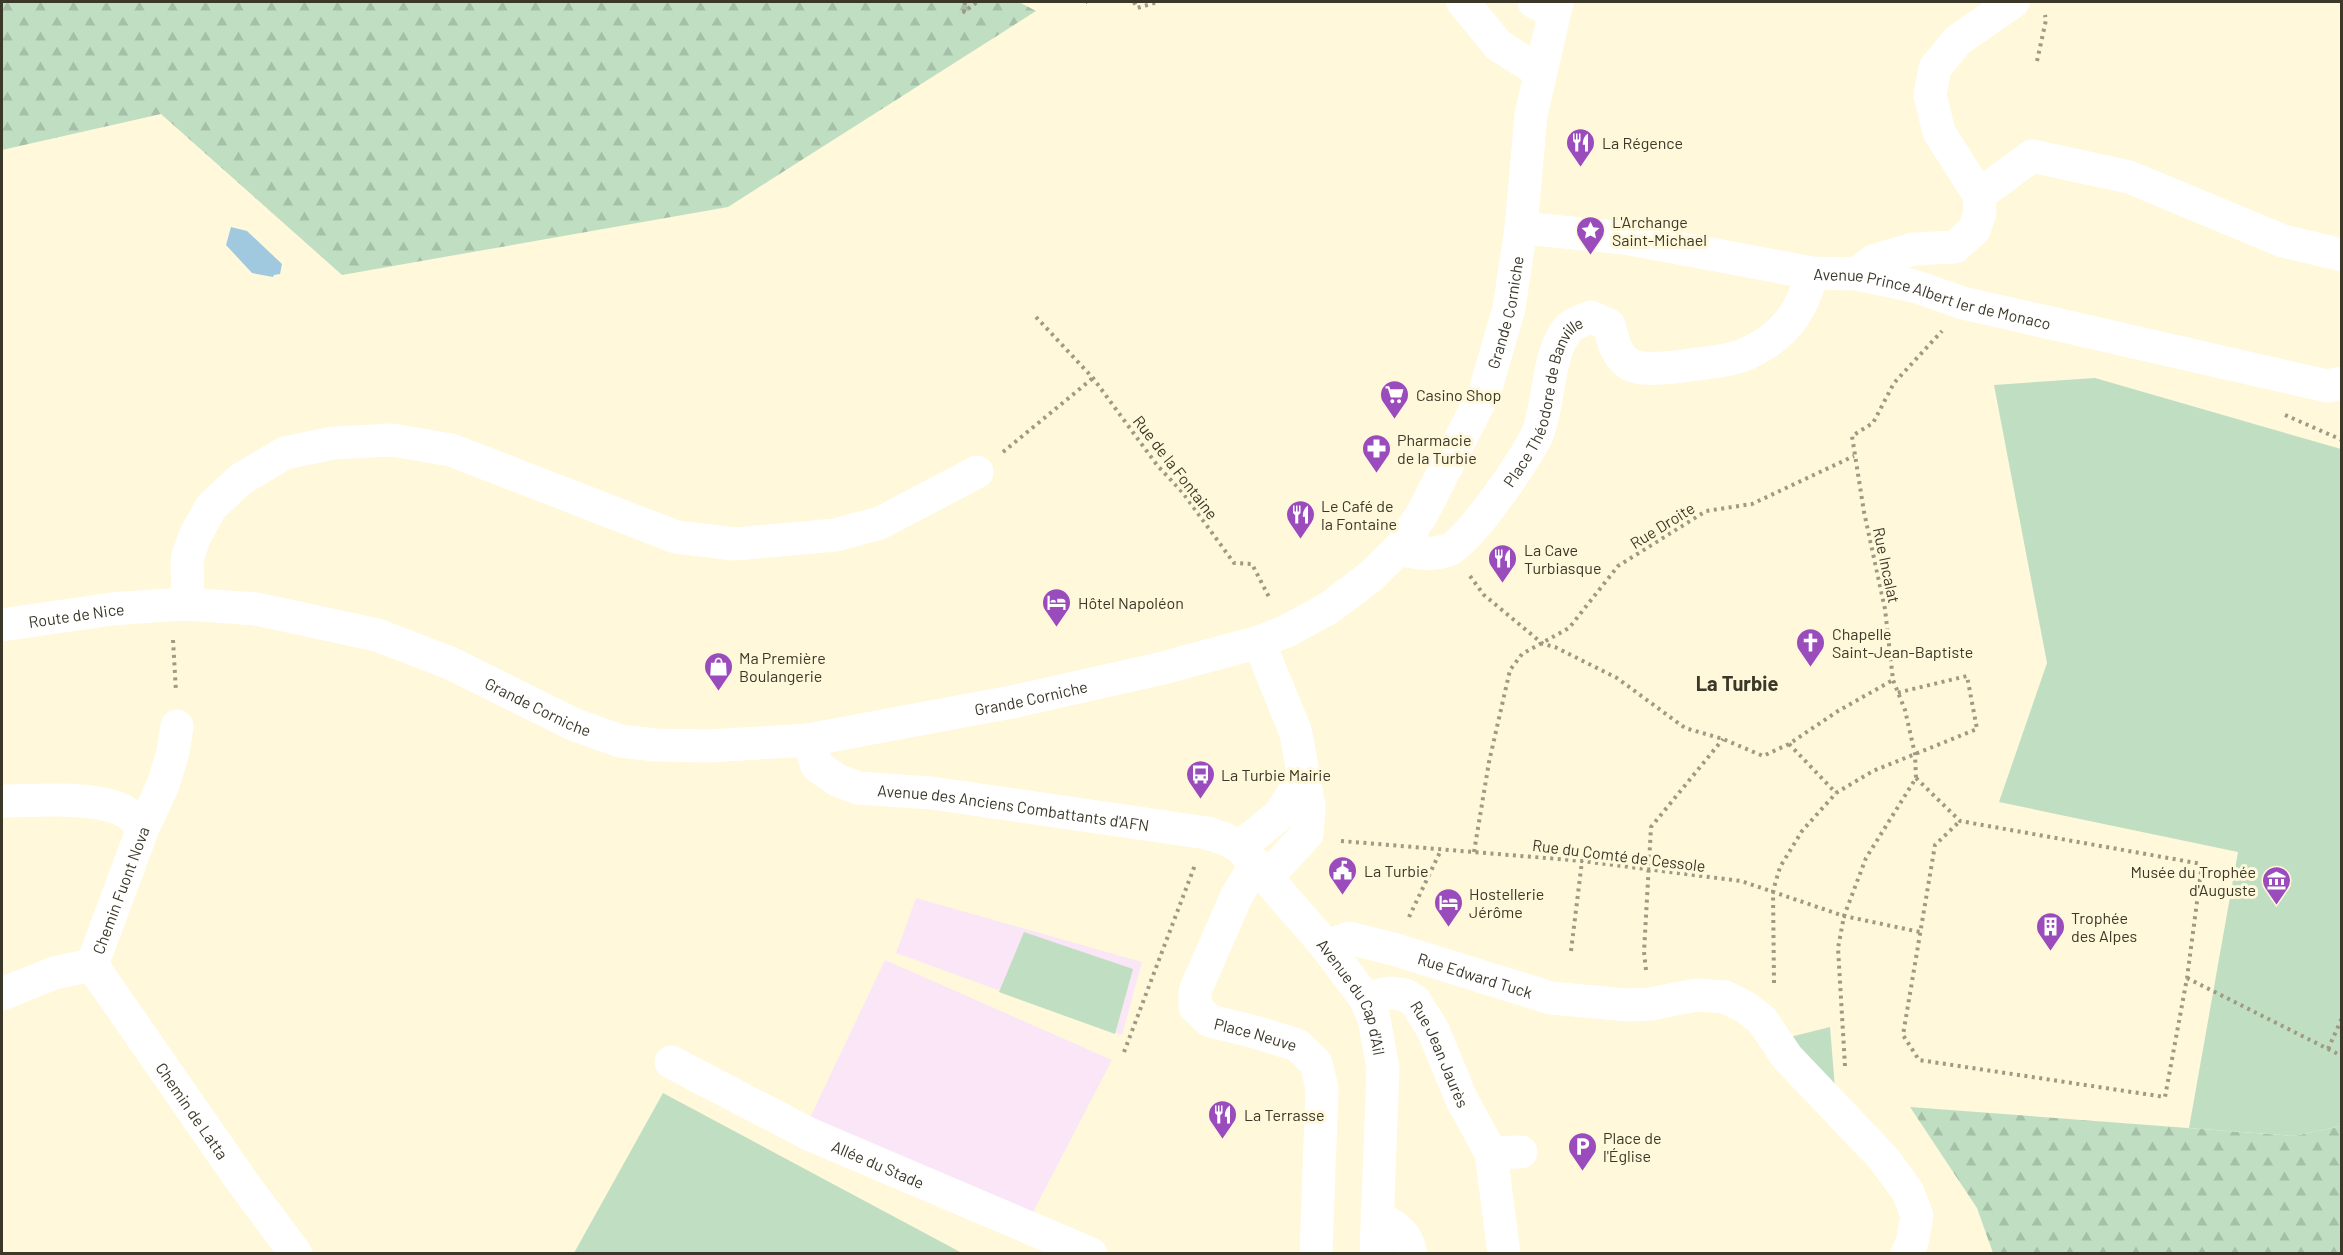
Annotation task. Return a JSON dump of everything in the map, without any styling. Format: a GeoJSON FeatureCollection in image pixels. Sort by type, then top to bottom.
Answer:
{"type":"FeatureCollection","features":[{"type":"Feature","properties":{"kind":"street"},"geometry":{"type":"LineString","coordinates":[[1462,2],[1498,45],[1540,72]]}},
{"type":"Feature","properties":{"kind":"street"},"geometry":{"type":"LineString","coordinates":[[1857,274],[1873,261],[1913,249],[1954,247],[1974,230],[1980,213],[1979,195],[1939,132],[1930,95],[1935,68],[1958,40],[2028,4]]}},
{"type":"Feature","properties":{"kind":"street","name":"Grande Corniche"},"geometry":{"type":"LineString","coordinates":[[152,606],[188,604],[255,609],[376,635],[450,663],[573,724],[620,741],[656,745],[710,746],[808,740],[1063,691],[1163,668],[1273,637],[1329,608],[1370,577],[1399,549],[1422,514],[1485,391],[1509,308],[1521,228],[1531,115],[1540,72],[1548,5]]}},
{"type":"Feature","properties":{"kind":"street"},"geometry":{"type":"LineString","coordinates":[[1979,195],[2032,156],[2129,177],[2283,241],[2342,255]]}},
{"type":"Feature","properties":{"kind":"street","name":"Avenue Prince Albert Ier de Monaco"},"geometry":{"type":"LineString","coordinates":[[1521,228],[1625,238],[1812,273],[1857,274],[1914,286],[1963,303],[2238,367],[2327,386],[2342,383]]}},
{"type":"Feature","properties":{"kind":"street","name":"Place Théodore de Banville"},"geometry":{"type":"LineString","coordinates":[[1450,550],[1489,510],[1537,435],[1555,358],[1568,328],[1591,317],[1609,325],[1618,354],[1631,366],[1666,369],[1740,356],[1765,344],[1792,321],[1806,296],[1812,273]]}},
{"type":"Feature","properties":{"kind":"street"},"geometry":{"type":"LineString","coordinates":[[188,604],[187,559],[195,536],[211,507],[241,478],[285,453],[333,443],[392,440],[451,450],[676,537],[735,544],[836,535],[880,523],[977,472]]}},
{"type":"Feature","properties":{"kind":"street"},"geometry":{"type":"LineString","coordinates":[[1399,549],[1422,554],[1450,550]]}},
{"type":"Feature","properties":{"kind":"street","name":"Route de Nice"},"geometry":{"type":"LineString","coordinates":[[2,625],[112,609],[152,606]]}},
{"type":"Feature","properties":{"kind":"street"},"geometry":{"type":"LineString","coordinates":[[1254,863],[1308,834],[1309,807],[1296,733],[1273,637]]}},
{"type":"Feature","properties":{"kind":"street","name":"Chemin Fuont Nova"},"geometry":{"type":"LineString","coordinates":[[2,994],[54,973],[92,965],[142,828],[163,785],[173,752],[177,726]]}},
{"type":"Feature","properties":{"kind":"street","name":"Avenue des Anciens Combattants d'AFN"},"geometry":{"type":"LineString","coordinates":[[808,740],[817,766],[837,780],[858,788],[932,793],[1207,833],[1225,839],[1254,863]]}},
{"type":"Feature","properties":{"kind":"street"},"geometry":{"type":"LineString","coordinates":[[1254,863],[1280,814],[1303,778]]}},
{"type":"Feature","properties":{"kind":"street"},"geometry":{"type":"LineString","coordinates":[[2,801],[89,802],[118,808],[135,818],[142,828]]}},
{"type":"Feature","properties":{"kind":"street","name":"Avenue du Cap d'Ail"},"geometry":{"type":"LineString","coordinates":[[1254,863],[1326,946],[1365,998],[1374,1019],[1383,1068],[1376,1254]]}},
{"type":"Feature","properties":{"kind":"street","name":"Place Neuve"},"geometry":{"type":"LineString","coordinates":[[1254,863],[1237,895],[1195,991],[1195,1006],[1210,1021],[1296,1045],[1316,1063],[1322,1088],[1316,1254]]}},
{"type":"Feature","properties":{"kind":"street","name":"Rue Edward Tuck"},"geometry":{"type":"LineString","coordinates":[[1326,946],[1349,938],[1393,949],[1551,998],[1639,1005],[1696,995],[1725,997],[1745,1007],[1762,1020]]}},
{"type":"Feature","properties":{"kind":"street","name":"Chemin de Latta"},"geometry":{"type":"LineString","coordinates":[[92,965],[241,1180],[296,1254]]}},
{"type":"Feature","properties":{"kind":"street","name":"Rue Jean Jaurès"},"geometry":{"type":"LineString","coordinates":[[1365,998],[1391,993],[1405,995],[1415,1001],[1433,1030],[1462,1100],[1506,1152],[1504,1254]]}},
{"type":"Feature","properties":{"kind":"street"},"geometry":{"type":"LineString","coordinates":[[1762,1020],[1787,1057],[1884,1158],[1908,1192],[1917,1216],[1912,1243],[1907,1254]]}},
{"type":"Feature","properties":{"kind":"street","name":"Allée du Stade"},"geometry":{"type":"LineString","coordinates":[[671,1062],[809,1134],[1091,1254]]}},
{"type":"Feature","properties":{"kind":"street"},"geometry":{"type":"LineString","coordinates":[[1377,1216],[1400,1230],[1409,1241],[1411,1254]]}},
{"type":"Feature","properties":{"kind":"path"},"geometry":{"type":"LineString","coordinates":[[965,2],[964,12],[977,2]]}},
{"type":"Feature","properties":{"kind":"path"},"geometry":{"type":"LineString","coordinates":[[1134,2],[1137,8],[1158,2]]}},
{"type":"Feature","properties":{"kind":"path"},"geometry":{"type":"LineString","coordinates":[[2028,4],[2046,20],[2037,61]]}},
{"type":"Feature","properties":{"kind":"path","name":"Rue de la Fontaine"},"geometry":{"type":"LineString","coordinates":[[1036,317],[1093,378],[1157,465],[1183,493],[1234,562],[1252,564],[1273,637]]}},
{"type":"Feature","properties":{"kind":"path"},"geometry":{"type":"LineString","coordinates":[[1854,456],[1852,436],[1873,423],[1894,383],[1918,355],[1935,340]]}},
{"type":"Feature","properties":{"kind":"path"},"geometry":{"type":"LineString","coordinates":[[977,472],[1093,378]]}},
{"type":"Feature","properties":{"kind":"path","name":"Rue Droite"},"geometry":{"type":"LineString","coordinates":[[1474,852],[1489,762],[1510,670],[1522,654],[1569,628],[1618,566],[1706,511],[1752,504],[1854,456]]}},
{"type":"Feature","properties":{"kind":"path","name":"Rue Incalat"},"geometry":{"type":"LineString","coordinates":[[1854,456],[1885,609],[1893,680],[1896,693],[1905,710],[1915,754],[1916,778]]}},
{"type":"Feature","properties":{"kind":"path"},"geometry":{"type":"LineString","coordinates":[[1450,550],[1484,595],[1543,644],[1556,647],[1617,678],[1685,728],[1723,739],[1762,756],[1789,744],[1838,711],[1893,680]]}},
{"type":"Feature","properties":{"kind":"path"},"geometry":{"type":"LineString","coordinates":[[172,632],[176,659],[177,726]]}},
{"type":"Feature","properties":{"kind":"path"},"geometry":{"type":"LineString","coordinates":[[1762,1020],[1774,994],[1773,891],[1780,867],[1802,831],[1836,793],[1873,771],[1977,729],[1967,676],[1896,693]]}},
{"type":"Feature","properties":{"kind":"path"},"geometry":{"type":"LineString","coordinates":[[1639,1005],[1651,827],[1723,739]]}},
{"type":"Feature","properties":{"kind":"path"},"geometry":{"type":"LineString","coordinates":[[1789,744],[1836,793]]}},
{"type":"Feature","properties":{"kind":"path"},"geometry":{"type":"LineString","coordinates":[[1837,1110],[1846,1085],[1838,948],[1844,916],[1866,858],[1916,778],[1960,821],[2202,864],[2187,978],[2165,1097],[1919,1060],[1903,1035],[1920,932],[1935,845],[1960,821]]}},
{"type":"Feature","properties":{"kind":"path"},"geometry":{"type":"LineString","coordinates":[[1124,1052],[1207,833]]}},
{"type":"Feature","properties":{"kind":"path","name":"Rue du Comté de Cessole"},"geometry":{"type":"LineString","coordinates":[[1308,834],[1348,842],[1582,861],[1741,881],[1844,916],[1920,932]]}},
{"type":"Feature","properties":{"kind":"path"},"geometry":{"type":"LineString","coordinates":[[1393,949],[1441,850]]}},
{"type":"Feature","properties":{"kind":"path"},"geometry":{"type":"LineString","coordinates":[[1570,951],[1582,861]]}},
{"type":"Feature","properties":{"kind":"path"},"geometry":{"type":"LineString","coordinates":[[2187,978],[2342,1056]]}},
{"type":"Feature","properties":{"kind":"path"},"geometry":{"type":"LineString","coordinates":[[2328,1049],[2342,1018]]}},
{"type":"Feature","properties":{"kind":"shaded area"},"geometry":{"type":"Polygon","coordinates":[[[916,898],[1142,962],[1122,1035],[896,953],[916,898]]]}},
{"type":"Feature","properties":{"kind":"shaded area"},"geometry":{"type":"Polygon","coordinates":[[[885,960],[1112,1060],[1032,1214],[807,1124],[885,960]]]}},
{"type":"Feature","properties":{"kind":"green space"},"geometry":{"type":"Polygon","coordinates":[[[2,2],[1019,2],[1036,11],[728,207],[342,275],[161,114],[2,150],[2,2]]]}},
{"type":"Feature","properties":{"kind":"green space"},"geometry":{"type":"Polygon","coordinates":[[[2095,378],[2341,449],[2341,1126],[2294,1136],[2189,1128],[2238,852],[1999,802],[2047,663],[1994,385],[2095,378]]]}},
{"type":"Feature","properties":{"kind":"green space"},"geometry":{"type":"Polygon","coordinates":[[[1024,932],[1133,969],[1115,1034],[999,992],[1024,932]]]}},
{"type":"Feature","properties":{"kind":"green space"},"geometry":{"type":"Polygon","coordinates":[[[1830,1027],[1835,1088],[1790,1037],[1830,1027]]]}},
{"type":"Feature","properties":{"kind":"green space"},"geometry":{"type":"Polygon","coordinates":[[[663,1093],[962,1253],[574,1253],[663,1093]]]}},
{"type":"Feature","properties":{"kind":"green space"},"geometry":{"type":"Polygon","coordinates":[[[1910,1107],[2294,1136],[2341,1126],[2341,1253],[1993,1253],[1977,1208],[1910,1107]]]}},
{"type":"Feature","properties":{"kind":"water"},"geometry":{"type":"Polygon","coordinates":[[[231,227],[247,231],[282,264],[280,274],[273,277],[252,273],[226,245],[231,227]]]}},
{"type":"Feature","properties":{"kind":"place","name":"La Régence"},"geometry":{"type":"Point","coordinates":[1581,168]}},
{"type":"Feature","properties":{"kind":"place","name":"L'Archange Saint-Michael"},"geometry":{"type":"Point","coordinates":[1591,256]}},
{"type":"Feature","properties":{"kind":"place","name":"Casino Shop"},"geometry":{"type":"Point","coordinates":[1395,420]}},
{"type":"Feature","properties":{"kind":"place","name":"Pharmacie de la Turbie"},"geometry":{"type":"Point","coordinates":[1376,474]}},
{"type":"Feature","properties":{"kind":"place","name":"Le Café de la Fontaine"},"geometry":{"type":"Point","coordinates":[1300,540]}},
{"type":"Feature","properties":{"kind":"place","name":"La Cave Turbiasque"},"geometry":{"type":"Point","coordinates":[1503,584]}},
{"type":"Feature","properties":{"kind":"place","name":"Hôtel Napoléon"},"geometry":{"type":"Point","coordinates":[1057,628]}},
{"type":"Feature","properties":{"kind":"place","name":"Chapelle Saint-Jean-Baptiste"},"geometry":{"type":"Point","coordinates":[1811,668]}},
{"type":"Feature","properties":{"kind":"place","name":"Ma Première Boulangerie"},"geometry":{"type":"Point","coordinates":[718,692]}},
{"type":"Feature","properties":{"kind":"place","name":"La Turbie Mairie"},"geometry":{"type":"Point","coordinates":[1200,800]}},
{"type":"Feature","properties":{"kind":"place","name":"La Turbie"},"geometry":{"type":"Point","coordinates":[1343,896]}},
{"type":"Feature","properties":{"kind":"place","name":"Musée du Trophée d'Auguste"},"geometry":{"type":"Point","coordinates":[2277,906]}},
{"type":"Feature","properties":{"kind":"place","name":"Hostellerie Jérôme"},"geometry":{"type":"Point","coordinates":[1448,928]}},
{"type":"Feature","properties":{"kind":"place","name":"Trophée des Alpes"},"geometry":{"type":"Point","coordinates":[2050,952]}},
{"type":"Feature","properties":{"kind":"place","name":"La Terrasse"},"geometry":{"type":"Point","coordinates":[1223,1140]}},
{"type":"Feature","properties":{"kind":"place","name":"Place de l'Église"},"geometry":{"type":"Point","coordinates":[1582,1172]}},
{"type":"Feature","properties":{"kind":"district","name":"La Turbie"},"geometry":{"type":"Point","coordinates":[1737,683]}}]}
